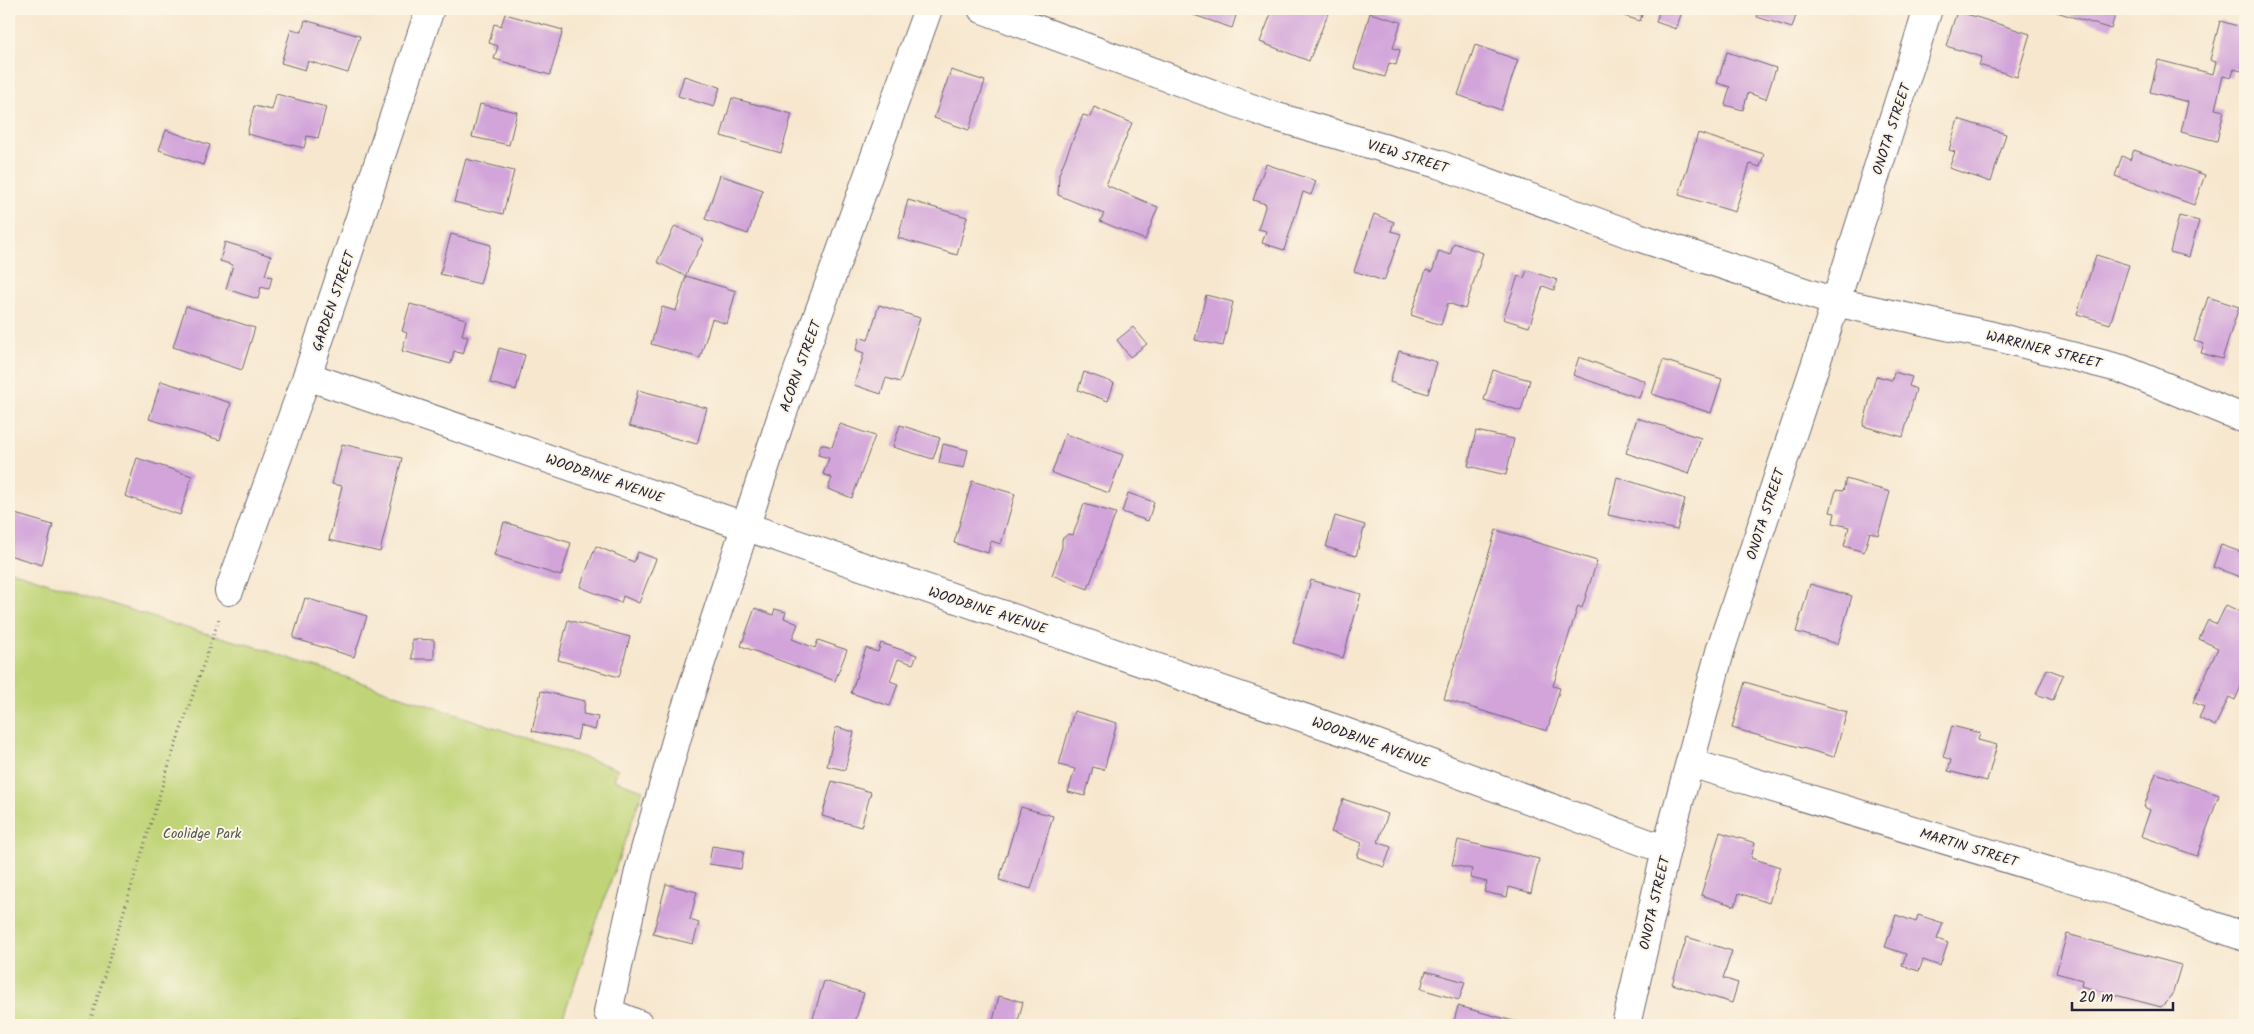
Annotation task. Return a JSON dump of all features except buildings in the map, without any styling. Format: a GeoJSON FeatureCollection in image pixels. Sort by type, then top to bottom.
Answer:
{"type":"FeatureCollection","features":[{"type":"Feature","properties":{"kind":"street","name":"GARDEN STREET"},"geometry":{"type":"LineString","coordinates":[[229,592],[307,376],[430,9]]}},
{"type":"Feature","properties":{"kind":"street","name":"ACORN STREET"},"geometry":{"type":"LineString","coordinates":[[640,1025],[608,1012],[640,871],[680,727],[785,406],[928,9]]}},
{"type":"Feature","properties":{"kind":"street","name":"VIEW STREET"},"geometry":{"type":"LineString","coordinates":[[982,9],[1270,115],[1438,164],[1638,236],[1835,302]]}},
{"type":"Feature","properties":{"kind":"street","name":"ONOTA STREET"},"geometry":{"type":"LineString","coordinates":[[1626,1025],[1666,850],[1721,648],[1835,302],[1928,9]]}},
{"type":"Feature","properties":{"kind":"street","name":"WARRINER STREET"},"geometry":{"type":"LineString","coordinates":[[1835,302],[1993,336],[2122,369],[2245,419]]}},
{"type":"Feature","properties":{"kind":"street","name":"WOODBINE AVENUE"},"geometry":{"type":"LineString","coordinates":[[307,376],[1345,732],[1666,850]]}},
{"type":"Feature","properties":{"kind":"street","name":"MARTIN STREET"},"geometry":{"type":"LineString","coordinates":[[1690,763],[2118,892],[2245,938]]}},
{"type":"Feature","properties":{"kind":"path"},"geometry":{"type":"LineString","coordinates":[[89,1025],[169,764],[229,592]]}},
{"type":"Feature","properties":{"kind":"green space","name":"Coolidge Park"},"geometry":{"type":"Polygon","coordinates":[[[9,570],[179,626],[253,646],[618,769],[614,780],[643,790],[560,1025],[9,1025],[9,570]]]}}]}
